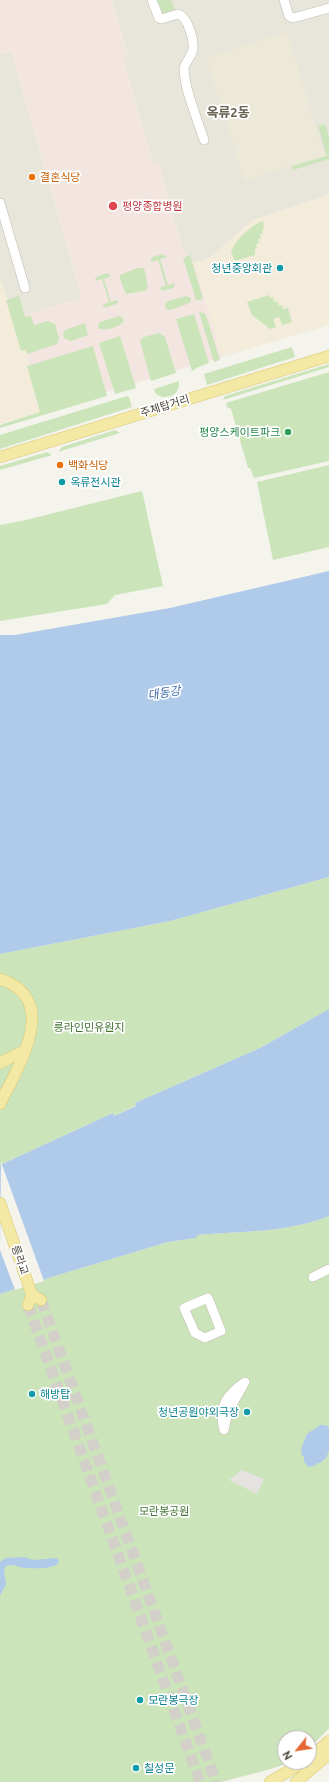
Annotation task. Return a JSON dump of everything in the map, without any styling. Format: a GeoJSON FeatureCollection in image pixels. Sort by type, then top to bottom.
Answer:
{"type":"FeatureCollection","features":[{"type":"Feature","properties":{"kind":"main road","name":"주체탑거리"},"geometry":{"type":"LineString","coordinates":[[0,457],[329,356]]}},
{"type":"Feature","properties":{"kind":"main road"},"geometry":{"type":"LineString","coordinates":[[0,979],[15,985],[24,994],[30,1003],[33,1021],[31,1032],[24,1051],[0,1104]]}},
{"type":"Feature","properties":{"kind":"main road"},"geometry":{"type":"LineString","coordinates":[[0,1063],[24,1051]]}},
{"type":"Feature","properties":{"kind":"main road","name":"릉라교"},"geometry":{"type":"LineString","coordinates":[[0,1203],[34,1300]]}},
{"type":"Feature","properties":{"kind":"main road"},"geometry":{"type":"LineString","coordinates":[[317,1752],[329,1741]]}},
{"type":"Feature","properties":{"kind":"main road"},"geometry":{"type":"LineString","coordinates":[[296,1782],[329,1754]]}},
{"type":"Feature","properties":{"kind":"main road"},"geometry":{"type":"LineString","coordinates":[[270,1782],[290,1770]]}},
{"type":"Feature","properties":{"kind":"street"},"geometry":{"type":"LineString","coordinates":[[152,0],[159,18],[161,19],[178,14],[185,19],[193,44],[193,50],[184,68],[187,86],[204,140]]}},
{"type":"Feature","properties":{"kind":"street"},"geometry":{"type":"LineString","coordinates":[[284,0],[289,16],[293,18],[329,8]]}},
{"type":"Feature","properties":{"kind":"street"},"geometry":{"type":"LineString","coordinates":[[0,203],[25,288]]}},
{"type":"Feature","properties":{"kind":"street"},"geometry":{"type":"LineString","coordinates":[[313,1277],[329,1269]]}},
{"type":"Feature","properties":{"kind":"street"},"geometry":{"type":"LineString","coordinates":[[208,1298],[221,1331],[205,1338],[196,1333],[184,1308],[208,1298]]}},
{"type":"Feature","properties":{"kind":"shaded area","name":"평양종합병원"},"geometry":{"type":"Polygon","coordinates":[[[0,0],[112,0],[128,57],[123,59],[153,164],[159,162],[182,248],[194,263],[222,357],[44,411],[15,318],[82,298],[11,51],[0,54],[0,0]]]}},
{"type":"Feature","properties":{"kind":"shaded area"},"geometry":{"type":"Polygon","coordinates":[[[112,0],[329,0],[329,195],[253,220],[210,258],[194,263],[182,248],[159,163],[153,164],[123,58],[128,56],[112,0]]]}},
{"type":"Feature","properties":{"kind":"shaded area"},"geometry":{"type":"Polygon","coordinates":[[[287,32],[325,156],[244,181],[206,57],[287,32]]]}},
{"type":"Feature","properties":{"kind":"shaded area"},"geometry":{"type":"Polygon","coordinates":[[[11,51],[82,298],[15,318],[0,279],[0,54],[11,51]]]}},
{"type":"Feature","properties":{"kind":"shaded area"},"geometry":{"type":"Polygon","coordinates":[[[329,195],[329,325],[222,357],[194,263],[210,258],[253,220],[329,195]]]}},
{"type":"Feature","properties":{"kind":"shaded area"},"geometry":{"type":"Polygon","coordinates":[[[0,279],[15,318],[44,411],[0,424],[0,279]]]}},
{"type":"Feature","properties":{"kind":"shaded area"},"geometry":{"type":"Polygon","coordinates":[[[242,1470],[264,1479],[257,1494],[229,1480],[242,1470]]]}},
{"type":"Feature","properties":{"kind":"green space"},"geometry":{"type":"Polygon","coordinates":[[[156,0],[171,0],[175,10],[161,14],[156,0]]]}},
{"type":"Feature","properties":{"kind":"green space"},"geometry":{"type":"Polygon","coordinates":[[[325,124],[329,137],[329,159],[293,170],[292,166],[327,156],[318,126],[325,124]]]}},
{"type":"Feature","properties":{"kind":"green space"},"geometry":{"type":"Polygon","coordinates":[[[263,221],[264,229],[262,229],[263,233],[260,234],[261,238],[258,239],[259,243],[256,244],[257,248],[255,249],[255,255],[235,261],[231,251],[234,246],[249,229],[263,221]]]}},
{"type":"Feature","properties":{"kind":"green space"},"geometry":{"type":"Polygon","coordinates":[[[163,254],[167,257],[160,259],[168,285],[175,284],[173,288],[163,291],[159,288],[166,286],[158,260],[151,262],[151,260],[152,257],[163,254]]]}},
{"type":"Feature","properties":{"kind":"green space"},"geometry":{"type":"Polygon","coordinates":[[[190,255],[203,298],[200,300],[196,300],[183,258],[190,255]]]}},
{"type":"Feature","properties":{"kind":"green space"},"geometry":{"type":"Polygon","coordinates":[[[137,268],[143,268],[145,271],[148,288],[144,291],[126,294],[120,279],[120,275],[137,268]]]}},
{"type":"Feature","properties":{"kind":"green space"},"geometry":{"type":"Polygon","coordinates":[[[107,273],[111,276],[104,279],[111,302],[118,300],[118,302],[106,308],[102,305],[109,302],[102,279],[95,280],[96,277],[107,273]]]}},
{"type":"Feature","properties":{"kind":"green space"},"geometry":{"type":"Polygon","coordinates":[[[269,295],[270,298],[273,297],[274,302],[277,301],[279,306],[282,305],[283,309],[288,308],[292,322],[282,325],[279,317],[273,319],[276,327],[270,329],[252,315],[247,302],[269,295]]]}},
{"type":"Feature","properties":{"kind":"green space"},"geometry":{"type":"Polygon","coordinates":[[[19,296],[25,317],[31,316],[34,325],[48,321],[55,324],[59,338],[57,344],[27,354],[26,350],[21,351],[6,300],[19,296]]]}},
{"type":"Feature","properties":{"kind":"green space"},"geometry":{"type":"Polygon","coordinates":[[[186,296],[191,298],[190,303],[170,310],[165,308],[165,304],[168,301],[186,296]]]}},
{"type":"Feature","properties":{"kind":"green space"},"geometry":{"type":"Polygon","coordinates":[[[199,312],[206,315],[220,360],[214,362],[199,312]]]}},
{"type":"Feature","properties":{"kind":"green space"},"geometry":{"type":"Polygon","coordinates":[[[194,314],[209,363],[192,371],[176,319],[194,314]]]}},
{"type":"Feature","properties":{"kind":"green space"},"geometry":{"type":"Polygon","coordinates":[[[119,316],[124,320],[120,325],[108,329],[98,328],[98,324],[100,322],[119,316]]]}},
{"type":"Feature","properties":{"kind":"green space"},"geometry":{"type":"Polygon","coordinates":[[[85,323],[88,335],[71,341],[64,338],[63,334],[65,330],[85,323]]]}},
{"type":"Feature","properties":{"kind":"green space"},"geometry":{"type":"Polygon","coordinates":[[[159,333],[165,337],[176,373],[151,381],[140,341],[144,337],[159,333]]]}},
{"type":"Feature","properties":{"kind":"green space"},"geometry":{"type":"Polygon","coordinates":[[[120,336],[136,388],[115,394],[99,343],[120,336]]]}},
{"type":"Feature","properties":{"kind":"green space"},"geometry":{"type":"Polygon","coordinates":[[[93,346],[107,396],[0,428],[0,425],[40,412],[27,366],[93,346]]]}},
{"type":"Feature","properties":{"kind":"green space"},"geometry":{"type":"Polygon","coordinates":[[[292,347],[295,357],[207,385],[204,374],[292,347]]]}},
{"type":"Feature","properties":{"kind":"green space"},"geometry":{"type":"Polygon","coordinates":[[[329,364],[329,367],[223,400],[225,396],[329,364]]]}},
{"type":"Feature","properties":{"kind":"green space","name":"평양스케이트파크"},"geometry":{"type":"Polygon","coordinates":[[[329,372],[329,461],[254,478],[250,468],[248,468],[231,409],[227,407],[226,403],[329,372]]]}},
{"type":"Feature","properties":{"kind":"green space"},"geometry":{"type":"Polygon","coordinates":[[[179,381],[175,394],[162,397],[156,394],[154,389],[179,381]]]}},
{"type":"Feature","properties":{"kind":"green space"},"geometry":{"type":"Polygon","coordinates":[[[127,396],[129,397],[132,407],[0,449],[0,435],[127,396]]]}},
{"type":"Feature","properties":{"kind":"green space"},"geometry":{"type":"Polygon","coordinates":[[[115,430],[120,433],[58,452],[62,447],[115,430]]]}},
{"type":"Feature","properties":{"kind":"green space"},"geometry":{"type":"Polygon","coordinates":[[[47,452],[52,455],[0,470],[0,466],[47,452]]]}},
{"type":"Feature","properties":{"kind":"green space"},"geometry":{"type":"Polygon","coordinates":[[[329,465],[329,547],[273,560],[257,482],[329,465]]]}},
{"type":"Feature","properties":{"kind":"green space"},"geometry":{"type":"Polygon","coordinates":[[[142,491],[163,586],[115,595],[107,604],[0,621],[0,525],[142,491]]]}},
{"type":"Feature","properties":{"kind":"green space","name":"릉라인민유원지"},"geometry":{"type":"Polygon","coordinates":[[[329,877],[329,1009],[260,1048],[135,1103],[137,1105],[114,1116],[113,1113],[0,1165],[0,954],[170,921],[329,877]]]}},
{"type":"Feature","properties":{"kind":"green space","name":"모란봉공원"},"geometry":{"type":"Polygon","coordinates":[[[329,1216],[329,1728],[317,1741],[317,1730],[277,1730],[277,1767],[222,1782],[0,1782],[0,1294],[168,1242],[195,1238],[197,1235],[247,1232],[297,1226],[329,1216]]]}},
{"type":"Feature","properties":{"kind":"water","name":"대동강"},"geometry":{"type":"Polygon","coordinates":[[[329,571],[329,877],[170,921],[0,954],[0,635],[15,635],[170,608],[329,571]]]}},
{"type":"Feature","properties":{"kind":"water"},"geometry":{"type":"Polygon","coordinates":[[[329,1009],[329,1216],[297,1226],[247,1232],[197,1235],[196,1238],[168,1242],[0,1294],[0,1165],[113,1113],[114,1116],[136,1106],[135,1103],[260,1048],[329,1009]]]}},
{"type":"Feature","properties":{"kind":"water"},"geometry":{"type":"Polygon","coordinates":[[[320,1425],[329,1427],[329,1451],[326,1458],[320,1463],[309,1467],[304,1462],[301,1449],[307,1434],[320,1425]]]}},
{"type":"Feature","properties":{"kind":"water"},"geometry":{"type":"Polygon","coordinates":[[[24,1557],[33,1560],[57,1558],[59,1562],[56,1565],[43,1568],[25,1568],[11,1565],[6,1566],[4,1570],[6,1584],[0,1596],[0,1562],[6,1558],[24,1557]]]}},
{"type":"Feature","properties":{"kind":"pier"},"geometry":{"type":"Polygon","coordinates":[[[1,1162],[44,1281],[15,1290],[0,1250],[1,1162]]]}},
{"type":"Feature","properties":{"kind":"tunnel"},"geometry":{"type":"LineString","coordinates":[[41,1300],[216,1782]]}},
{"type":"Feature","properties":{"kind":"tunnel"},"geometry":{"type":"LineString","coordinates":[[28,1305],[200,1782]]}},
{"type":"Feature","properties":{"kind":"place","name":"결혼식당"},"geometry":{"type":"Point","coordinates":[32,177]}},
{"type":"Feature","properties":{"kind":"place","name":"평양종합병원"},"geometry":{"type":"Point","coordinates":[113,206]}},
{"type":"Feature","properties":{"kind":"place","name":"청년중앙회관"},"geometry":{"type":"Point","coordinates":[280,268]}},
{"type":"Feature","properties":{"kind":"place","name":"평양스케이트파크"},"geometry":{"type":"Point","coordinates":[288,432]}},
{"type":"Feature","properties":{"kind":"place","name":"백화식당"},"geometry":{"type":"Point","coordinates":[60,465]}},
{"type":"Feature","properties":{"kind":"place","name":"옥류전시관"},"geometry":{"type":"Point","coordinates":[62,482]}},
{"type":"Feature","properties":{"kind":"place","name":"해방탑"},"geometry":{"type":"Point","coordinates":[32,1394]}},
{"type":"Feature","properties":{"kind":"place","name":"청년공원야외극장"},"geometry":{"type":"Point","coordinates":[247,1412]}},
{"type":"Feature","properties":{"kind":"place","name":"모란봉극장"},"geometry":{"type":"Point","coordinates":[140,1700]}},
{"type":"Feature","properties":{"kind":"place","name":"칠성문"},"geometry":{"type":"Point","coordinates":[136,1768]}},
{"type":"Feature","properties":{"kind":"district","name":"옥류2동"},"geometry":{"type":"Point","coordinates":[228,113]}}]}
